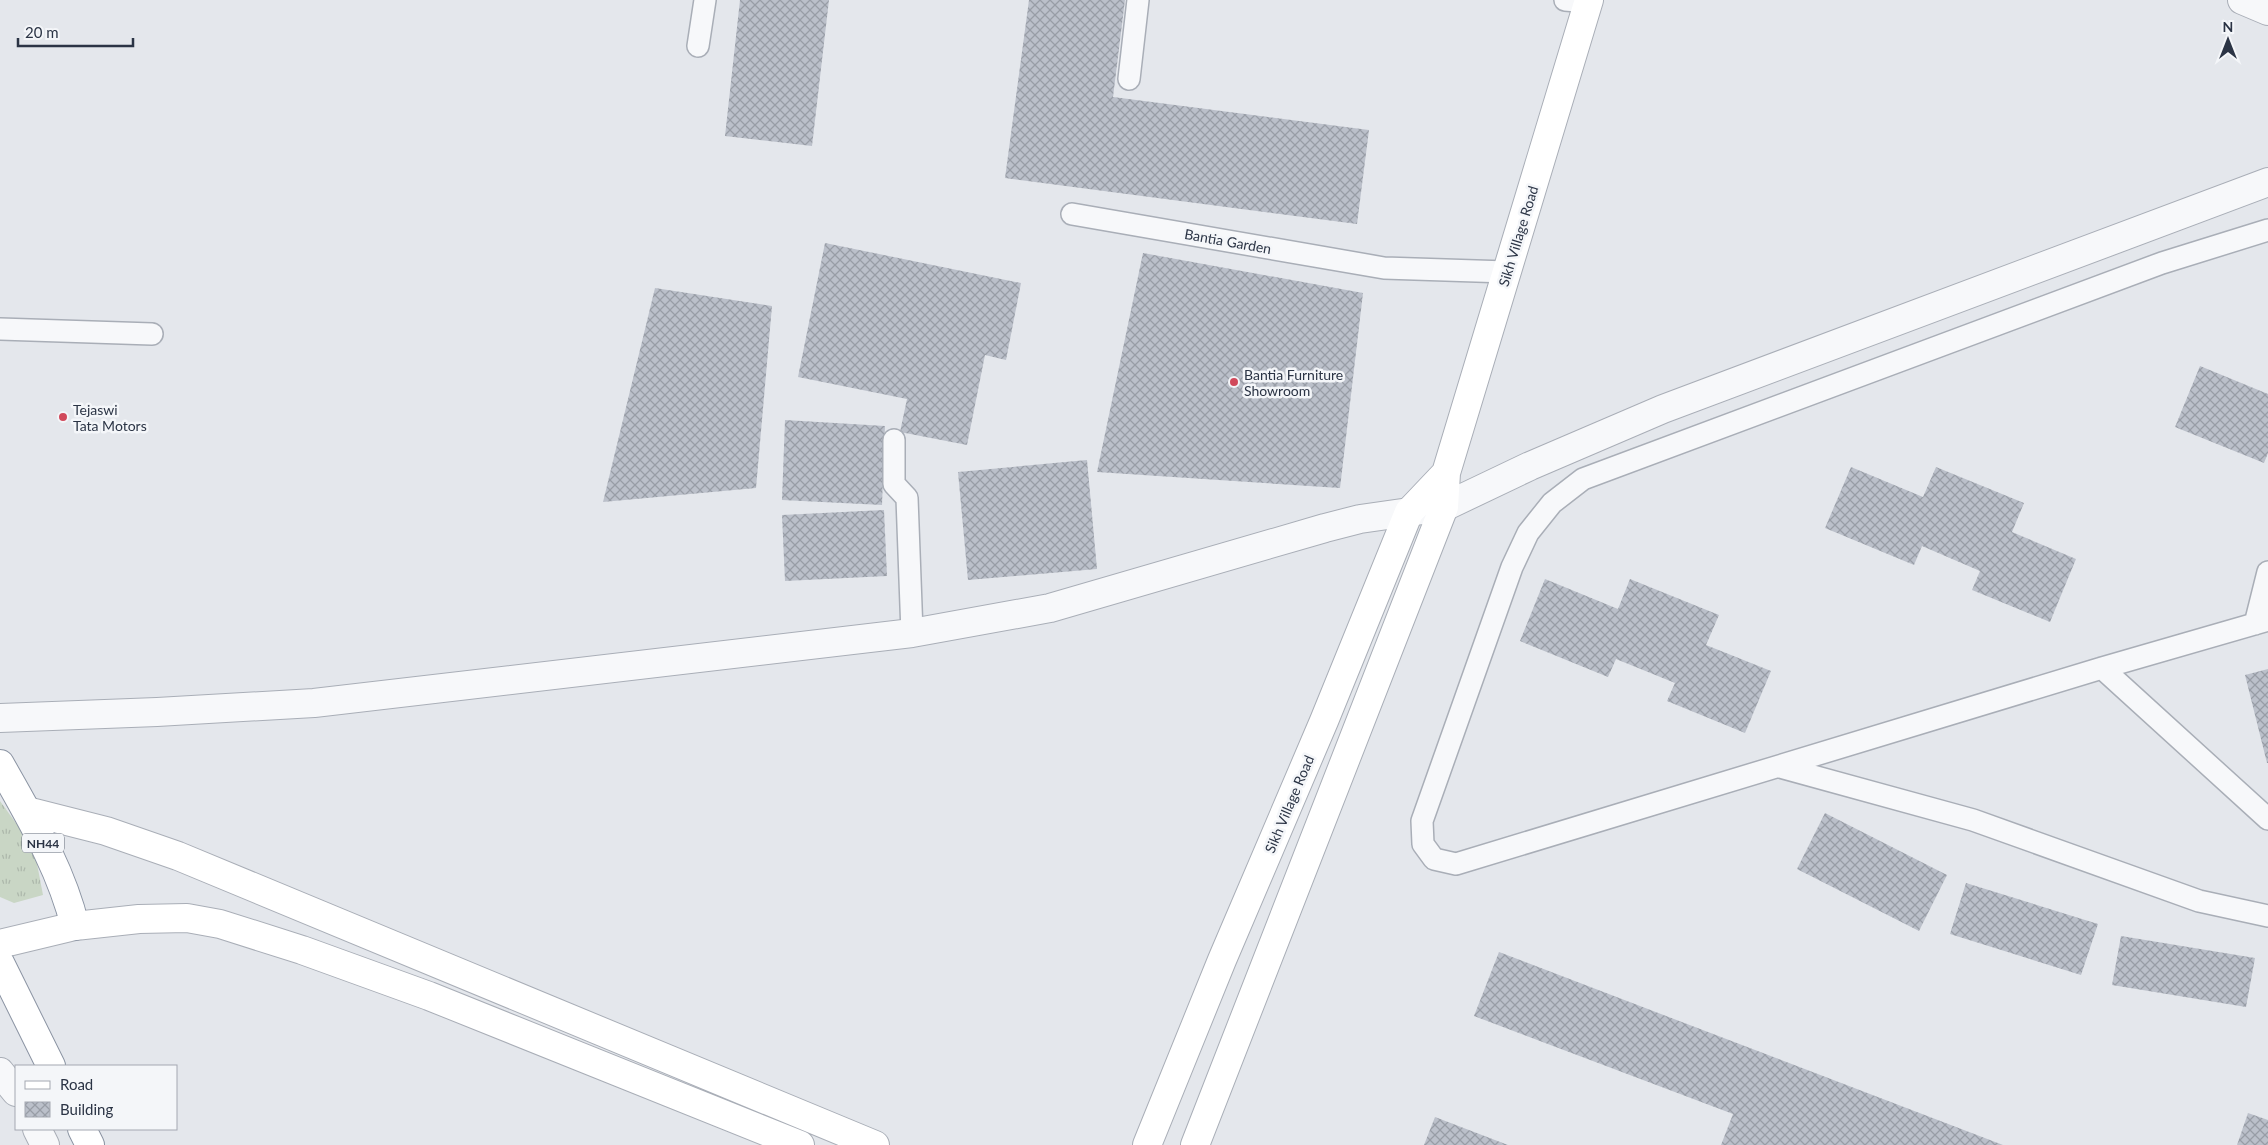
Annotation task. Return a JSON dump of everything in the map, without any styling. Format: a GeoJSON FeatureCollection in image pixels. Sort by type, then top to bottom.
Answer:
{"type":"FeatureCollection","features":[{"type":"Feature","properties":{"kind":"main road","name":"Sikh Village Road"},"geometry":{"type":"LineString","coordinates":[[1195,1145],[1444,507],[1446,473],[1507,272],[1581,1]]}},
{"type":"Feature","properties":{"kind":"main road","name":"Sikh Village Road"},"geometry":{"type":"LineString","coordinates":[[1147,1145],[1409,512],[1446,473]]}},
{"type":"Feature","properties":{"kind":"main road","name":"NH44"},"geometry":{"type":"LineString","coordinates":[[0,764],[27,811],[55,868],[67,896],[75,926]]}},
{"type":"Feature","properties":{"kind":"main road"},"geometry":{"type":"LineString","coordinates":[[27,811],[106,831],[178,856],[875,1145]]}},
{"type":"Feature","properties":{"kind":"main road"},"geometry":{"type":"LineString","coordinates":[[0,944],[75,926],[139,919],[186,918],[220,924],[302,950],[429,996],[800,1145]]}},
{"type":"Feature","properties":{"kind":"main road"},"geometry":{"type":"LineString","coordinates":[[0,963],[51,1065]]}},
{"type":"Feature","properties":{"kind":"main road"},"geometry":{"type":"LineString","coordinates":[[82,1130],[90,1145]]}},
{"type":"Feature","properties":{"kind":"street"},"geometry":{"type":"LineString","coordinates":[[2242,0],[2268,11]]}},
{"type":"Feature","properties":{"kind":"street"},"geometry":{"type":"LineString","coordinates":[[0,718],[314,703],[912,633],[1050,608],[1325,528],[1360,520],[1444,507],[1530,466],[1663,409],[2268,182]]}},
{"type":"Feature","properties":{"kind":"street"},"geometry":{"type":"LineString","coordinates":[[0,1072],[15,1091]]}},
{"type":"Feature","properties":{"kind":"street"},"geometry":{"type":"LineString","coordinates":[[36,1130],[44,1145]]}},
{"type":"Feature","properties":{"kind":"lane"},"geometry":{"type":"LineString","coordinates":[[698,46],[705,0]]}},
{"type":"Feature","properties":{"kind":"lane"},"geometry":{"type":"LineString","coordinates":[[1128,79],[1138,0]]}},
{"type":"Feature","properties":{"kind":"lane","name":"Bantia Garden"},"geometry":{"type":"LineString","coordinates":[[1072,214],[1384,268],[1507,272]]}},
{"type":"Feature","properties":{"kind":"lane"},"geometry":{"type":"LineString","coordinates":[[2268,230],[2162,263],[1583,479],[1552,503],[1528,534],[1512,567],[1422,821],[1423,844],[1434,859],[1456,864],[2102,668],[2262,622],[2268,572]]}},
{"type":"Feature","properties":{"kind":"lane"},"geometry":{"type":"LineString","coordinates":[[0,330],[152,334]]}},
{"type":"Feature","properties":{"kind":"lane"},"geometry":{"type":"LineString","coordinates":[[894,440],[894,484],[907,498],[912,633]]}},
{"type":"Feature","properties":{"kind":"lane"},"geometry":{"type":"LineString","coordinates":[[2102,668],[2268,819]]}},
{"type":"Feature","properties":{"kind":"lane"},"geometry":{"type":"LineString","coordinates":[[1780,767],[1973,820],[2199,901],[2268,916]]}},
{"type":"Feature","properties":{"kind":"green space"},"geometry":{"type":"Polygon","coordinates":[[[0,801],[34,848],[43,895],[14,903],[0,897],[0,801]]]}},
{"type":"Feature","properties":{"kind":"building"},"geometry":{"type":"Polygon","coordinates":[[[740,0],[829,0],[812,146],[725,136],[740,0]]]}},
{"type":"Feature","properties":{"kind":"building"},"geometry":{"type":"Polygon","coordinates":[[[1029,0],[1125,0],[1113,97],[1369,130],[1357,224],[1005,178],[1029,0]]]}},
{"type":"Feature","properties":{"kind":"building"},"geometry":{"type":"Polygon","coordinates":[[[825,243],[1021,283],[1006,360],[985,355],[967,445],[900,432],[907,399],[798,377],[825,243]]]}},
{"type":"Feature","properties":{"kind":"building","name":"Bantia Furniture Showroom"},"geometry":{"type":"Polygon","coordinates":[[[1143,253],[1363,293],[1340,488],[1097,472],[1143,253]]]}},
{"type":"Feature","properties":{"kind":"building"},"geometry":{"type":"Polygon","coordinates":[[[655,288],[772,306],[756,488],[603,502],[655,288]]]}},
{"type":"Feature","properties":{"kind":"building"},"geometry":{"type":"Polygon","coordinates":[[[2200,366],[2268,394],[2268,453],[2264,463],[2175,427],[2200,366]]]}},
{"type":"Feature","properties":{"kind":"building"},"geometry":{"type":"Polygon","coordinates":[[[785,420],[885,426],[882,505],[782,500],[785,420]]]}},
{"type":"Feature","properties":{"kind":"building"},"geometry":{"type":"Polygon","coordinates":[[[1087,460],[1097,569],[968,580],[958,472],[1087,460]]]}},
{"type":"Feature","properties":{"kind":"building"},"geometry":{"type":"Polygon","coordinates":[[[1851,467],[1923,497],[1936,467],[2024,503],[2012,532],[2076,559],[2050,622],[1972,590],[1980,571],[1922,546],[1914,565],[1825,528],[1851,467]]]}},
{"type":"Feature","properties":{"kind":"building"},"geometry":{"type":"Polygon","coordinates":[[[884,510],[887,576],[785,581],[782,515],[884,510]]]}},
{"type":"Feature","properties":{"kind":"building"},"geometry":{"type":"Polygon","coordinates":[[[1545,579],[1618,609],[1630,579],[1719,615],[1706,645],[1771,671],[1745,733],[1667,701],[1675,683],[1616,659],[1608,677],[1520,641],[1545,579]]]}},
{"type":"Feature","properties":{"kind":"building"},"geometry":{"type":"Polygon","coordinates":[[[2268,669],[2268,763],[2267,763],[2245,675],[2268,669]]]}},
{"type":"Feature","properties":{"kind":"building"},"geometry":{"type":"Polygon","coordinates":[[[1825,813],[1947,875],[1919,931],[1797,869],[1825,813]]]}},
{"type":"Feature","properties":{"kind":"building"},"geometry":{"type":"Polygon","coordinates":[[[1966,883],[2098,924],[2081,975],[1950,934],[1966,883]]]}},
{"type":"Feature","properties":{"kind":"building"},"geometry":{"type":"Polygon","coordinates":[[[2121,936],[2255,958],[2246,1007],[2112,985],[2121,936]]]}},
{"type":"Feature","properties":{"kind":"building"},"geometry":{"type":"Polygon","coordinates":[[[1499,952],[2003,1145],[1721,1145],[1733,1114],[1474,1016],[1499,952]]]}},
{"type":"Feature","properties":{"kind":"building"},"geometry":{"type":"Polygon","coordinates":[[[2248,1113],[2268,1120],[2268,1145],[2237,1145],[2248,1113]]]}},
{"type":"Feature","properties":{"kind":"building"},"geometry":{"type":"Polygon","coordinates":[[[1435,1117],[1508,1145],[1424,1145],[1435,1117]]]}},
{"type":"Feature","properties":{"kind":"place","name":"Bantia Furniture Showroom"},"geometry":{"type":"Point","coordinates":[1234,382]}},
{"type":"Feature","properties":{"kind":"place","name":"Tejaswi Tata Motors"},"geometry":{"type":"Point","coordinates":[63,417]}}]}
